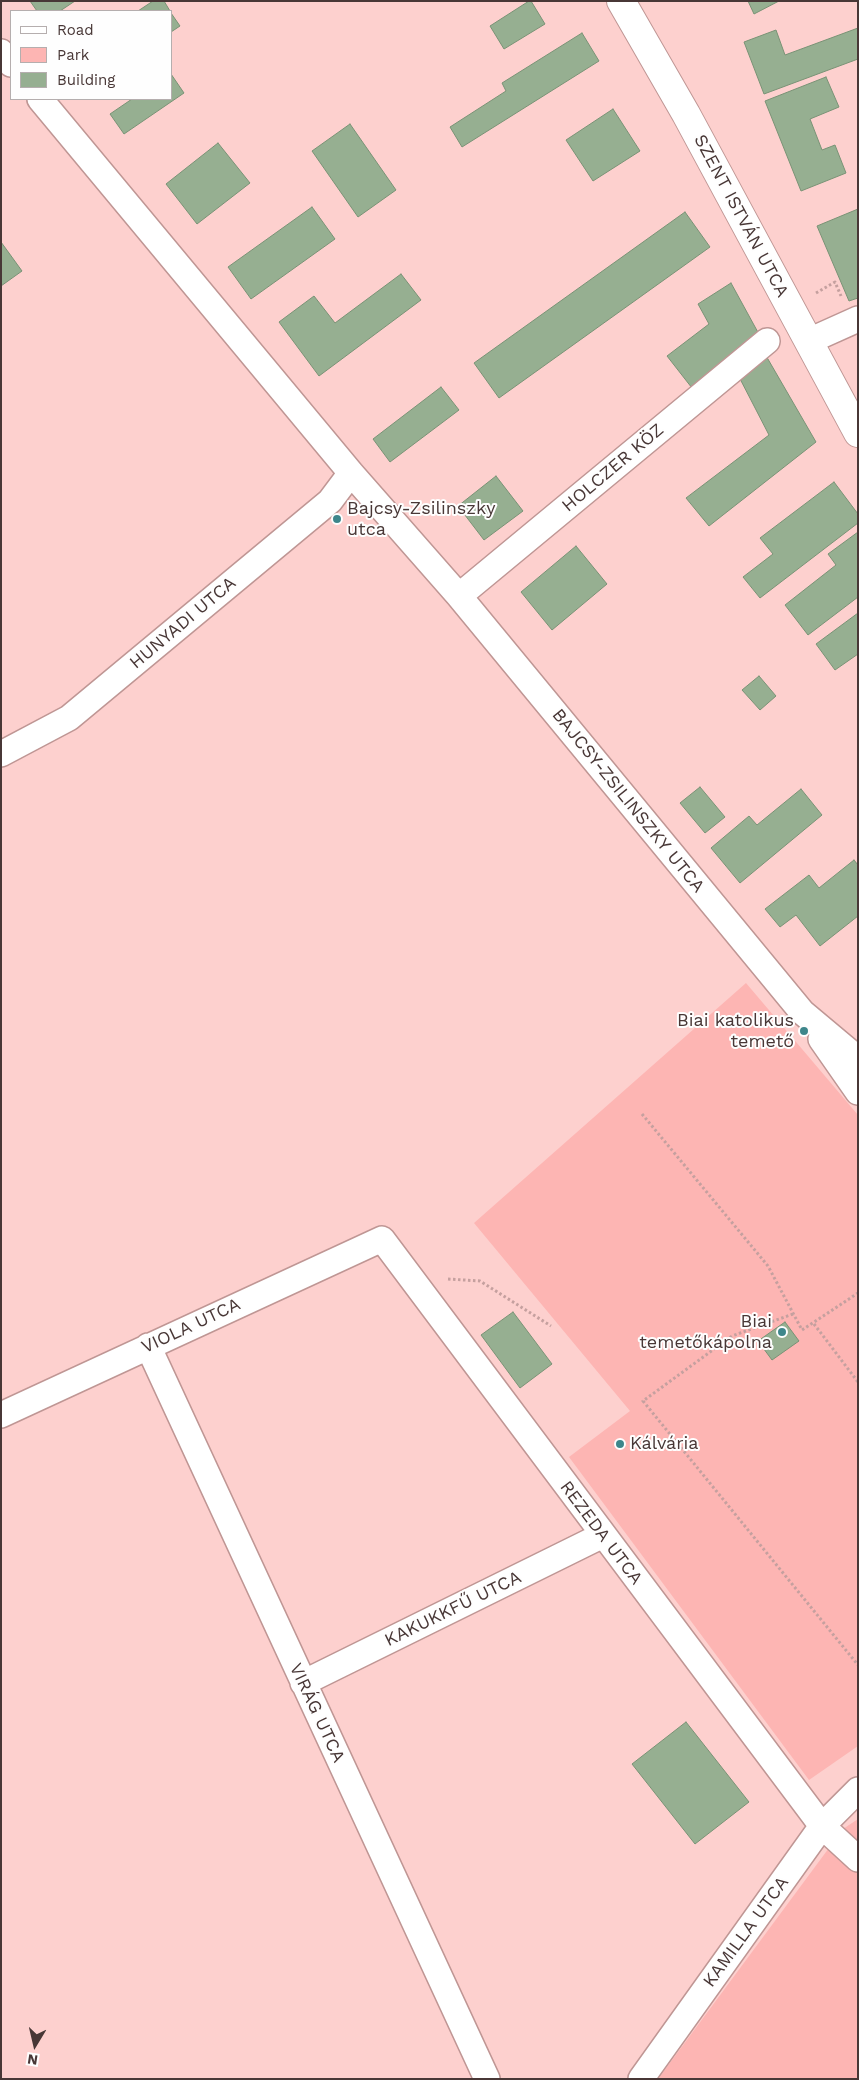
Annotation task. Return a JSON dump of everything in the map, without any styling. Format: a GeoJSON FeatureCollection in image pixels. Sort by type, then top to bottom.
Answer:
{"type":"FeatureCollection","features":[{"type":"Feature","properties":{"kind":"main road","name":"SZENT ISTVÁN UTCA"},"geometry":{"type":"LineString","coordinates":[[621,1],[686,114],[858,432]]}},
{"type":"Feature","properties":{"kind":"street"},"geometry":{"type":"LineString","coordinates":[[1,52],[10,63]]}},
{"type":"Feature","properties":{"kind":"street","name":"BAJCSY-ZSILINSZKY UTCA"},"geometry":{"type":"LineString","coordinates":[[41,100],[351,473],[460,596],[802,1012],[858,1059]]}},
{"type":"Feature","properties":{"kind":"street"},"geometry":{"type":"LineString","coordinates":[[809,341],[858,319]]}},
{"type":"Feature","properties":{"kind":"street","name":"HOLCZER KÖZ"},"geometry":{"type":"LineString","coordinates":[[460,596],[767,341]]}},
{"type":"Feature","properties":{"kind":"street","name":"HUNYADI UTCA"},"geometry":{"type":"LineString","coordinates":[[1,754],[69,718],[330,501],[351,473]]}},
{"type":"Feature","properties":{"kind":"street"},"geometry":{"type":"LineString","coordinates":[[802,1012],[858,1092]]}},
{"type":"Feature","properties":{"kind":"street","name":"REZEDA UTCA"},"geometry":{"type":"LineString","coordinates":[[382,1239],[822,1826],[858,1859]]}},
{"type":"Feature","properties":{"kind":"street","name":"VIOLA UTCA"},"geometry":{"type":"LineString","coordinates":[[1,1415],[382,1239]]}},
{"type":"Feature","properties":{"kind":"street","name":"VIRÁG UTCA"},"geometry":{"type":"LineString","coordinates":[[148,1346],[487,2079]]}},
{"type":"Feature","properties":{"kind":"street","name":"KAKUKKFŰ UTCA"},"geometry":{"type":"LineString","coordinates":[[303,1683],[603,1535]]}},
{"type":"Feature","properties":{"kind":"street","name":"KAMILLA UTCA"},"geometry":{"type":"LineString","coordinates":[[641,2079],[822,1826],[858,1790]]}},
{"type":"Feature","properties":{"kind":"path"},"geometry":{"type":"LineString","coordinates":[[642,1114],[768,1266],[802,1330],[858,1294]]}},
{"type":"Feature","properties":{"kind":"path"},"geometry":{"type":"LineString","coordinates":[[412,1277],[480,1282],[551,1326]]}},
{"type":"Feature","properties":{"kind":"path"},"geometry":{"type":"LineString","coordinates":[[793,1314],[732,1336],[643,1401],[858,1665]]}},
{"type":"Feature","properties":{"kind":"path"},"geometry":{"type":"LineString","coordinates":[[814,1324],[858,1382]]}},
{"type":"Feature","properties":{"kind":"green space"},"geometry":{"type":"Polygon","coordinates":[[[746,983],[858,1115],[858,1746],[809,1780],[569,1457],[630,1411],[474,1223],[746,983]]]}},
{"type":"Feature","properties":{"kind":"green space"},"geometry":{"type":"Polygon","coordinates":[[[858,1819],[858,2079],[658,2079],[843,1829],[858,1819]]]}},
{"type":"Feature","properties":{"kind":"building"},"geometry":{"type":"Polygon","coordinates":[[[30,1],[75,1],[62,10],[36,10],[30,1]]]}},
{"type":"Feature","properties":{"kind":"building"},"geometry":{"type":"Polygon","coordinates":[[[153,1],[164,1],[169,10],[140,10],[153,1]]]}},
{"type":"Feature","properties":{"kind":"building"},"geometry":{"type":"Polygon","coordinates":[[[531,1],[545,24],[504,49],[490,26],[531,1]]]}},
{"type":"Feature","properties":{"kind":"building"},"geometry":{"type":"Polygon","coordinates":[[[748,1],[779,1],[754,14],[748,1]]]}},
{"type":"Feature","properties":{"kind":"building"},"geometry":{"type":"Polygon","coordinates":[[[172,14],[180,26],[172,31],[172,14]]]}},
{"type":"Feature","properties":{"kind":"building"},"geometry":{"type":"Polygon","coordinates":[[[858,28],[858,59],[764,94],[744,42],[776,30],[785,55],[858,28]]]}},
{"type":"Feature","properties":{"kind":"building"},"geometry":{"type":"Polygon","coordinates":[[[582,33],[599,61],[462,147],[450,127],[506,91],[502,83],[582,33]]]}},
{"type":"Feature","properties":{"kind":"building"},"geometry":{"type":"Polygon","coordinates":[[[172,75],[184,93],[124,134],[110,114],[131,100],[172,100],[172,75]]]}},
{"type":"Feature","properties":{"kind":"building"},"geometry":{"type":"Polygon","coordinates":[[[826,77],[839,107],[810,119],[822,150],[835,145],[846,173],[801,191],[765,101],[826,77]]]}},
{"type":"Feature","properties":{"kind":"building"},"geometry":{"type":"Polygon","coordinates":[[[613,109],[640,151],[593,181],[566,140],[613,109]]]}},
{"type":"Feature","properties":{"kind":"building"},"geometry":{"type":"Polygon","coordinates":[[[350,124],[396,190],[358,217],[312,151],[350,124]]]}},
{"type":"Feature","properties":{"kind":"building"},"geometry":{"type":"Polygon","coordinates":[[[218,143],[250,183],[197,224],[166,184],[218,143]]]}},
{"type":"Feature","properties":{"kind":"building"},"geometry":{"type":"Polygon","coordinates":[[[312,207],[335,239],[251,299],[228,267],[312,207]]]}},
{"type":"Feature","properties":{"kind":"building"},"geometry":{"type":"Polygon","coordinates":[[[858,209],[858,298],[849,301],[817,226],[858,209]]]}},
{"type":"Feature","properties":{"kind":"building"},"geometry":{"type":"Polygon","coordinates":[[[685,212],[710,247],[499,398],[474,363],[685,212]]]}},
{"type":"Feature","properties":{"kind":"building"},"geometry":{"type":"Polygon","coordinates":[[[1,242],[22,271],[1,286],[1,242]]]}},
{"type":"Feature","properties":{"kind":"building"},"geometry":{"type":"Polygon","coordinates":[[[401,274],[421,300],[319,376],[279,322],[314,296],[335,323],[401,274]]]}},
{"type":"Feature","properties":{"kind":"building"},"geometry":{"type":"Polygon","coordinates":[[[731,283],[760,336],[692,388],[667,356],[709,324],[698,304],[731,283]]]}},
{"type":"Feature","properties":{"kind":"building"},"geometry":{"type":"Polygon","coordinates":[[[765,354],[816,442],[709,526],[686,498],[769,435],[737,373],[765,354]]]}},
{"type":"Feature","properties":{"kind":"building"},"geometry":{"type":"Polygon","coordinates":[[[441,387],[459,410],[390,462],[373,439],[441,387]]]}},
{"type":"Feature","properties":{"kind":"building"},"geometry":{"type":"Polygon","coordinates":[[[496,476],[523,511],[484,540],[458,506],[496,476]]]}},
{"type":"Feature","properties":{"kind":"building"},"geometry":{"type":"Polygon","coordinates":[[[834,482],[858,514],[858,523],[760,598],[743,577],[773,554],[760,538],[834,482]]]}},
{"type":"Feature","properties":{"kind":"building"},"geometry":{"type":"Polygon","coordinates":[[[858,532],[858,597],[808,635],[785,605],[836,565],[828,554],[858,532]]]}},
{"type":"Feature","properties":{"kind":"building"},"geometry":{"type":"Polygon","coordinates":[[[576,546],[607,584],[552,630],[521,592],[576,546]]]}},
{"type":"Feature","properties":{"kind":"building"},"geometry":{"type":"Polygon","coordinates":[[[858,613],[858,654],[835,670],[816,644],[858,613]]]}},
{"type":"Feature","properties":{"kind":"building"},"geometry":{"type":"Polygon","coordinates":[[[759,676],[776,696],[760,710],[742,690],[759,676]]]}},
{"type":"Feature","properties":{"kind":"building"},"geometry":{"type":"Polygon","coordinates":[[[700,787],[725,817],[705,833],[680,803],[700,787]]]}},
{"type":"Feature","properties":{"kind":"building"},"geometry":{"type":"Polygon","coordinates":[[[801,789],[822,815],[740,883],[711,848],[749,816],[757,825],[801,789]]]}},
{"type":"Feature","properties":{"kind":"building"},"geometry":{"type":"Polygon","coordinates":[[[854,860],[858,865],[858,916],[820,946],[796,915],[780,927],[765,909],[809,875],[819,888],[854,860]]]}},
{"type":"Feature","properties":{"kind":"building"},"geometry":{"type":"Polygon","coordinates":[[[513,1312],[552,1364],[520,1388],[481,1335],[513,1312]]]}},
{"type":"Feature","properties":{"kind":"building","name":"Biai temetőkápolna"},"geometry":{"type":"Polygon","coordinates":[[[785,1322],[799,1341],[772,1360],[758,1341],[785,1322]]]}},
{"type":"Feature","properties":{"kind":"building"},"geometry":{"type":"Polygon","coordinates":[[[686,1722],[749,1802],[695,1844],[632,1764],[686,1722]]]}},
{"type":"Feature","properties":{"kind":"place","name":"Bajcsy-Zsilinszky utca"},"geometry":{"type":"Point","coordinates":[337,519]}},
{"type":"Feature","properties":{"kind":"place","name":"Biai katolikus temető"},"geometry":{"type":"Point","coordinates":[804,1031]}},
{"type":"Feature","properties":{"kind":"place","name":"Biai temetőkápolna"},"geometry":{"type":"Point","coordinates":[782,1332]}},
{"type":"Feature","properties":{"kind":"place","name":"Kálvária"},"geometry":{"type":"Point","coordinates":[620,1444]}}]}
